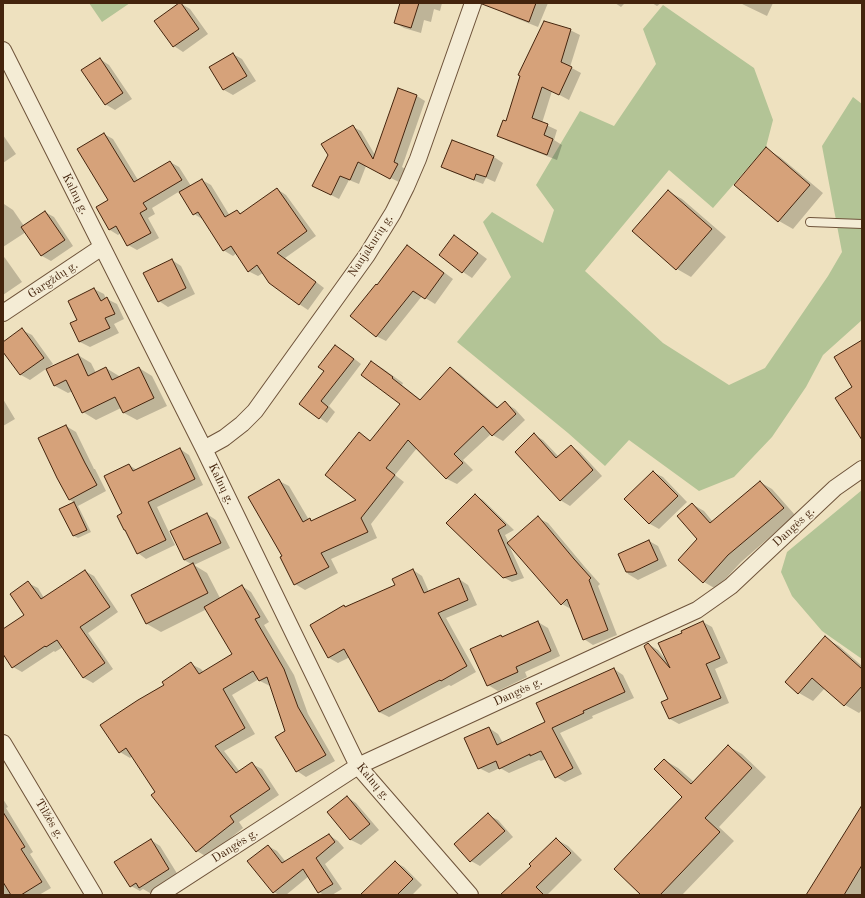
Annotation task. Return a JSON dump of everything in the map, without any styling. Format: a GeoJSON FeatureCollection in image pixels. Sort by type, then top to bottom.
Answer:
{"type":"FeatureCollection","features":[{"type":"Feature","properties":{"kind":"street","name":"Naujakurių g."},"geometry":{"type":"LineString","coordinates":[[204,449],[224,438],[242,424],[255,411],[367,255],[393,213],[418,159],[473,3]]}},
{"type":"Feature","properties":{"kind":"street","name":"Kalnų g."},"geometry":{"type":"LineString","coordinates":[[3,50],[204,449],[358,766],[470,895]]}},
{"type":"Feature","properties":{"kind":"street","name":"Gargždų g."},"geometry":{"type":"LineString","coordinates":[[3,313],[102,247]]}},
{"type":"Feature","properties":{"kind":"street","name":"Dangės g."},"geometry":{"type":"LineString","coordinates":[[159,895],[358,766],[628,640],[697,610],[731,586],[835,488],[862,469]]}},
{"type":"Feature","properties":{"kind":"street","name":"Tilžės g."},"geometry":{"type":"LineString","coordinates":[[3,743],[94,895]]}},
{"type":"Feature","properties":{"kind":"lane"},"geometry":{"type":"LineString","coordinates":[[810,222],[862,224]]}},
{"type":"Feature","properties":{"kind":"green space"},"geometry":{"type":"Polygon","coordinates":[[[89,3],[130,3],[102,22],[89,3]]]}},
{"type":"Feature","properties":{"kind":"green space"},"geometry":{"type":"Polygon","coordinates":[[[663,5],[754,68],[773,120],[766,147],[713,208],[669,170],[585,271],[663,343],[729,385],[765,368],[828,276],[842,252],[822,146],[853,97],[862,104],[862,320],[823,355],[806,387],[772,437],[734,477],[699,491],[629,440],[605,466],[568,433],[457,342],[511,277],[483,222],[492,212],[543,243],[554,210],[536,185],[580,111],[614,126],[656,64],[643,29],[663,5]]]}},
{"type":"Feature","properties":{"kind":"green space"},"geometry":{"type":"Polygon","coordinates":[[[862,490],[862,659],[822,631],[792,596],[781,572],[787,552],[862,490]]]}},
{"type":"Feature","properties":{"kind":"building"},"geometry":{"type":"Polygon","coordinates":[[[181,3],[199,29],[173,47],[154,21],[181,3]]]}},
{"type":"Feature","properties":{"kind":"building"},"geometry":{"type":"Polygon","coordinates":[[[400,3],[419,3],[411,28],[394,23],[400,3]]]}},
{"type":"Feature","properties":{"kind":"building"},"geometry":{"type":"Polygon","coordinates":[[[482,3],[536,3],[529,22],[482,3]]]}},
{"type":"Feature","properties":{"kind":"building"},"geometry":{"type":"Polygon","coordinates":[[[544,21],[571,29],[561,62],[572,67],[559,95],[542,87],[532,118],[548,124],[544,135],[553,139],[547,155],[497,136],[503,120],[506,121],[520,76],[518,75],[544,21]]]}},
{"type":"Feature","properties":{"kind":"building"},"geometry":{"type":"Polygon","coordinates":[[[233,53],[247,76],[223,90],[209,67],[233,53]]]}},
{"type":"Feature","properties":{"kind":"building"},"geometry":{"type":"Polygon","coordinates":[[[100,58],[123,93],[105,105],[81,70],[100,58]]]}},
{"type":"Feature","properties":{"kind":"building"},"geometry":{"type":"Polygon","coordinates":[[[398,88],[417,95],[394,162],[398,164],[390,179],[358,162],[350,180],[340,176],[331,195],[312,186],[328,155],[321,144],[353,125],[373,159],[398,88]]]}},
{"type":"Feature","properties":{"kind":"building"},"geometry":{"type":"Polygon","coordinates":[[[104,133],[134,182],[170,161],[182,180],[143,203],[147,209],[140,213],[151,233],[127,246],[116,226],[109,230],[96,207],[108,200],[77,149],[104,133]]]}},
{"type":"Feature","properties":{"kind":"building"},"geometry":{"type":"Polygon","coordinates":[[[452,140],[494,156],[486,177],[476,174],[474,180],[441,167],[452,140]]]}},
{"type":"Feature","properties":{"kind":"building"},"geometry":{"type":"Polygon","coordinates":[[[766,147],[810,185],[778,222],[734,185],[766,147]]]}},
{"type":"Feature","properties":{"kind":"building"},"geometry":{"type":"Polygon","coordinates":[[[202,179],[225,217],[237,210],[240,214],[277,188],[307,231],[277,253],[316,282],[299,305],[269,283],[257,265],[248,272],[231,246],[223,251],[198,212],[193,215],[179,192],[202,179]]]}},
{"type":"Feature","properties":{"kind":"building"},"geometry":{"type":"Polygon","coordinates":[[[668,190],[712,229],[676,270],[632,231],[668,190]]]}},
{"type":"Feature","properties":{"kind":"building"},"geometry":{"type":"Polygon","coordinates":[[[45,211],[65,240],[41,256],[21,227],[45,211]]]}},
{"type":"Feature","properties":{"kind":"building"},"geometry":{"type":"Polygon","coordinates":[[[454,235],[478,253],[462,273],[439,255],[454,235]]]}},
{"type":"Feature","properties":{"kind":"building"},"geometry":{"type":"Polygon","coordinates":[[[407,245],[444,273],[425,299],[413,291],[376,337],[350,316],[376,284],[377,285],[407,245]]]}},
{"type":"Feature","properties":{"kind":"building"},"geometry":{"type":"Polygon","coordinates":[[[172,259],[186,288],[158,302],[143,273],[172,259]]]}},
{"type":"Feature","properties":{"kind":"building"},"geometry":{"type":"Polygon","coordinates":[[[94,288],[101,301],[107,297],[115,314],[105,318],[110,328],[79,342],[70,323],[77,320],[68,301],[94,288]]]}},
{"type":"Feature","properties":{"kind":"building"},"geometry":{"type":"Polygon","coordinates":[[[22,328],[44,358],[20,375],[3,352],[3,342],[22,328]]]}},
{"type":"Feature","properties":{"kind":"building"},"geometry":{"type":"Polygon","coordinates":[[[862,340],[862,440],[835,398],[852,387],[834,357],[862,340]]]}},
{"type":"Feature","properties":{"kind":"building"},"geometry":{"type":"Polygon","coordinates":[[[335,345],[354,359],[321,401],[328,407],[319,419],[299,404],[324,371],[318,367],[335,345]]]}},
{"type":"Feature","properties":{"kind":"building"},"geometry":{"type":"Polygon","coordinates":[[[78,354],[88,376],[106,367],[112,380],[139,367],[154,398],[123,413],[115,397],[82,413],[66,380],[54,386],[46,369],[78,354]]]}},
{"type":"Feature","properties":{"kind":"building"},"geometry":{"type":"Polygon","coordinates":[[[371,361],[420,400],[450,367],[497,408],[505,401],[516,414],[492,436],[483,426],[454,454],[463,463],[446,479],[408,440],[386,468],[395,475],[361,518],[368,532],[321,553],[329,567],[294,585],[280,557],[282,556],[248,497],[279,479],[303,522],[310,518],[311,521],[356,500],[325,475],[359,432],[370,441],[400,404],[361,375],[371,361]]]}},
{"type":"Feature","properties":{"kind":"building"},"geometry":{"type":"Polygon","coordinates":[[[66,425],[97,485],[69,500],[38,438],[66,425]]]}},
{"type":"Feature","properties":{"kind":"building"},"geometry":{"type":"Polygon","coordinates":[[[534,433],[556,458],[571,445],[593,470],[560,501],[515,452],[534,433]]]}},
{"type":"Feature","properties":{"kind":"building"},"geometry":{"type":"Polygon","coordinates":[[[180,448],[195,479],[148,502],[166,540],[137,554],[117,516],[122,513],[104,476],[129,464],[133,471],[180,448]]]}},
{"type":"Feature","properties":{"kind":"building"},"geometry":{"type":"Polygon","coordinates":[[[653,471],[678,496],[649,524],[624,499],[653,471]]]}},
{"type":"Feature","properties":{"kind":"building"},"geometry":{"type":"Polygon","coordinates":[[[760,481],[784,508],[728,555],[703,583],[678,560],[697,539],[677,516],[692,503],[710,523],[760,481]]]}},
{"type":"Feature","properties":{"kind":"building"},"geometry":{"type":"Polygon","coordinates":[[[475,494],[506,525],[498,530],[517,574],[503,578],[446,523],[475,494]]]}},
{"type":"Feature","properties":{"kind":"building"},"geometry":{"type":"Polygon","coordinates":[[[74,502],[87,530],[73,536],[59,509],[74,502]]]}},
{"type":"Feature","properties":{"kind":"building"},"geometry":{"type":"Polygon","coordinates":[[[207,513],[221,543],[184,560],[170,531],[207,513]]]}},
{"type":"Feature","properties":{"kind":"building"},"geometry":{"type":"Polygon","coordinates":[[[538,516],[591,578],[589,580],[608,630],[583,640],[567,599],[561,605],[507,543],[538,516]]]}},
{"type":"Feature","properties":{"kind":"building"},"geometry":{"type":"Polygon","coordinates":[[[649,540],[658,560],[633,572],[626,572],[618,554],[649,540]]]}},
{"type":"Feature","properties":{"kind":"building"},"geometry":{"type":"Polygon","coordinates":[[[193,563],[208,593],[146,624],[131,595],[193,563]]]}},
{"type":"Feature","properties":{"kind":"building"},"geometry":{"type":"Polygon","coordinates":[[[413,569],[424,593],[459,578],[468,600],[438,613],[467,666],[441,681],[440,680],[379,712],[344,649],[328,658],[310,625],[344,605],[345,607],[395,585],[392,579],[413,569]]]}},
{"type":"Feature","properties":{"kind":"building"},"geometry":{"type":"Polygon","coordinates":[[[85,570],[110,607],[80,627],[105,663],[83,678],[57,640],[46,647],[45,646],[12,668],[3,654],[3,629],[24,615],[10,594],[28,581],[41,599],[85,570]]]}},
{"type":"Feature","properties":{"kind":"building"},"geometry":{"type":"Polygon","coordinates":[[[242,585],[260,617],[255,619],[284,669],[298,707],[326,755],[296,772],[275,737],[285,731],[267,677],[259,681],[253,671],[223,689],[245,728],[215,746],[236,773],[252,762],[270,789],[230,816],[234,822],[196,852],[151,795],[155,792],[126,748],[119,753],[100,725],[164,685],[162,682],[191,662],[199,674],[232,654],[204,607],[242,585]]]}},
{"type":"Feature","properties":{"kind":"building"},"geometry":{"type":"Polygon","coordinates":[[[538,621],[551,651],[516,667],[518,672],[487,686],[470,649],[538,621]]]}},
{"type":"Feature","properties":{"kind":"building"},"geometry":{"type":"Polygon","coordinates":[[[703,621],[720,658],[706,664],[721,698],[669,719],[661,702],[668,699],[644,646],[648,643],[670,668],[658,643],[682,633],[681,631],[703,621]]]}},
{"type":"Feature","properties":{"kind":"building"},"geometry":{"type":"Polygon","coordinates":[[[825,636],[862,669],[862,686],[844,706],[812,678],[798,694],[785,682],[825,636]]]}},
{"type":"Feature","properties":{"kind":"building"},"geometry":{"type":"Polygon","coordinates":[[[614,668],[625,692],[583,711],[584,713],[552,728],[573,768],[555,778],[541,751],[530,756],[530,754],[499,769],[496,761],[478,769],[464,738],[489,727],[497,745],[545,722],[536,703],[614,668]]]}},
{"type":"Feature","properties":{"kind":"building"},"geometry":{"type":"Polygon","coordinates":[[[728,745],[752,768],[705,818],[720,832],[660,895],[641,895],[614,869],[682,797],[654,769],[664,759],[691,784],[728,745]]]}},
{"type":"Feature","properties":{"kind":"building"},"geometry":{"type":"Polygon","coordinates":[[[347,796],[370,824],[350,840],[327,812],[347,796]]]}},
{"type":"Feature","properties":{"kind":"building"},"geometry":{"type":"Polygon","coordinates":[[[862,805],[862,865],[844,895],[806,895],[862,805]]]}},
{"type":"Feature","properties":{"kind":"building"},"geometry":{"type":"Polygon","coordinates":[[[3,812],[25,847],[21,849],[42,882],[21,895],[11,895],[3,882],[3,812]]]}},
{"type":"Feature","properties":{"kind":"building"},"geometry":{"type":"Polygon","coordinates":[[[488,813],[505,831],[470,862],[454,844],[488,813]]]}},
{"type":"Feature","properties":{"kind":"building"},"geometry":{"type":"Polygon","coordinates":[[[329,834],[335,842],[316,858],[333,884],[318,893],[303,869],[273,893],[247,861],[268,845],[282,863],[329,834]]]}},
{"type":"Feature","properties":{"kind":"building"},"geometry":{"type":"Polygon","coordinates":[[[556,838],[571,853],[536,887],[544,895],[500,895],[531,866],[529,864],[556,838]]]}},
{"type":"Feature","properties":{"kind":"building"},"geometry":{"type":"Polygon","coordinates":[[[151,839],[169,869],[139,888],[136,883],[130,887],[114,862],[151,839]]]}},
{"type":"Feature","properties":{"kind":"building"},"geometry":{"type":"Polygon","coordinates":[[[395,861],[413,879],[397,895],[360,895],[395,861]]]}}]}
